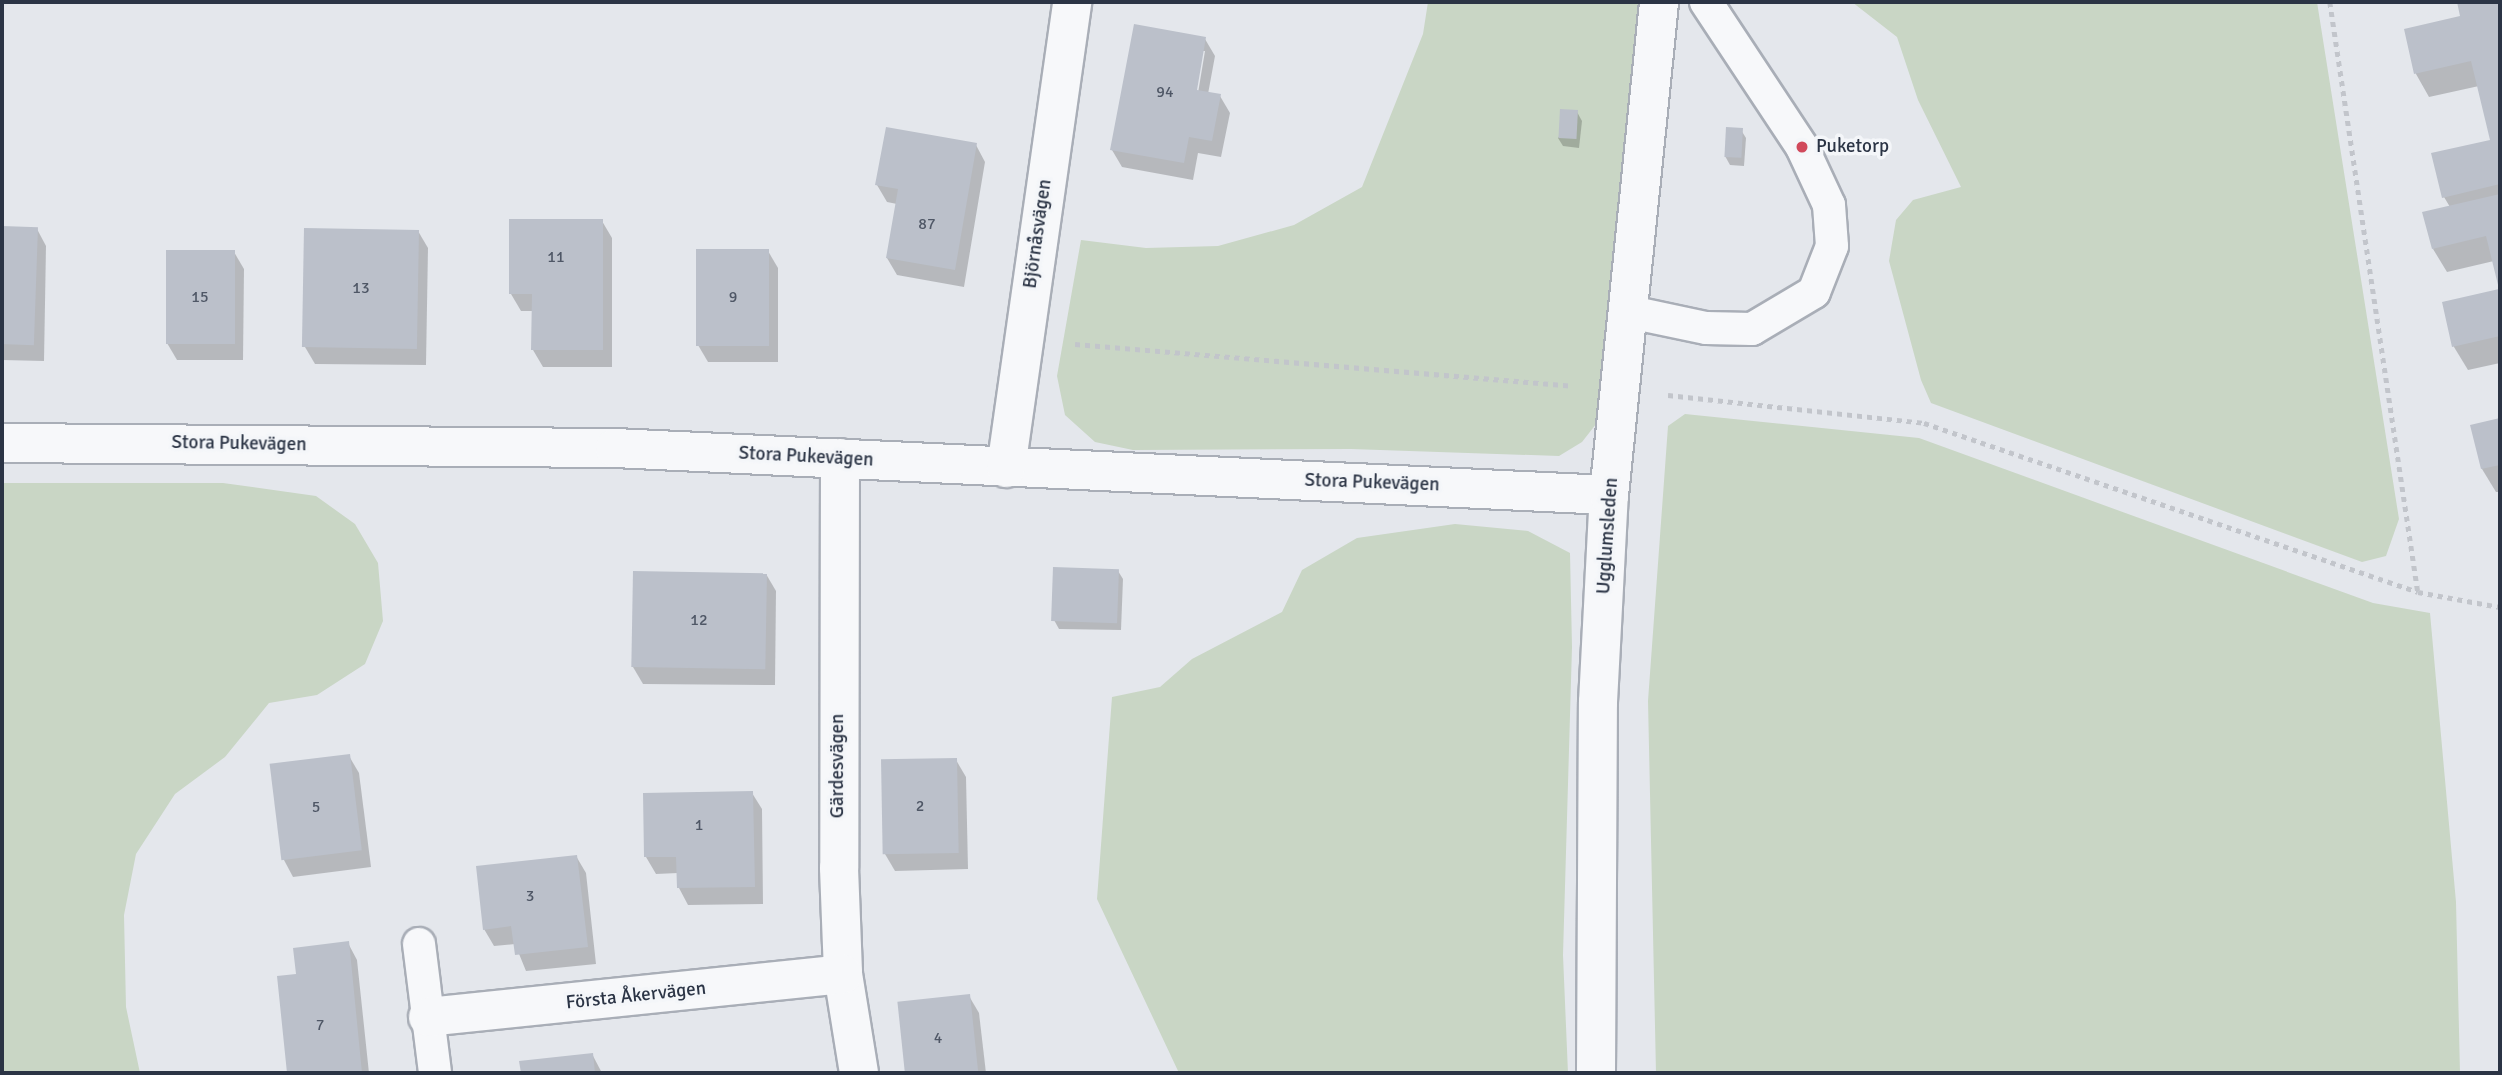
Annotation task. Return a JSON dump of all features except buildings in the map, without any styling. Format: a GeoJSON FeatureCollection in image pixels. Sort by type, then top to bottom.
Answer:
{"type":"FeatureCollection","features":[{"type":"Feature","properties":{"kind":"street","name":"Björnåsvägen"},"geometry":{"type":"LineString","coordinates":[[1006,468],[1022,340],[1072,2]]}},
{"type":"Feature","properties":{"kind":"street","name":"Ugglumsleden"},"geometry":{"type":"LineString","coordinates":[[1596,1073],[1598,702],[1609,495],[1660,2]]}},
{"type":"Feature","properties":{"kind":"street","name":"Stora Pukevägen"},"geometry":{"type":"LineString","coordinates":[[2,443],[615,448],[1609,495]]}},
{"type":"Feature","properties":{"kind":"street","name":"Gärdesvägen"},"geometry":{"type":"LineString","coordinates":[[840,458],[837,761],[843,974],[859,1073]]}},
{"type":"Feature","properties":{"kind":"street","name":"Första Åkervägen"},"geometry":{"type":"LineString","coordinates":[[428,1017],[843,974]]}},
{"type":"Feature","properties":{"kind":"lane"},"geometry":{"type":"LineString","coordinates":[[1630,312],[1706,328],[1752,329],[1814,292],[1832,246],[1829,205],[1802,147],[1706,2]]}},
{"type":"Feature","properties":{"kind":"lane"},"geometry":{"type":"LineString","coordinates":[[419,944],[435,1073]]}},
{"type":"Feature","properties":{"kind":"path"},"geometry":{"type":"LineString","coordinates":[[2330,2],[2418,592]]}},
{"type":"Feature","properties":{"kind":"path"},"geometry":{"type":"LineString","coordinates":[[1022,340],[1620,390],[1924,423],[2418,592],[2500,607]]}},
{"type":"Feature","properties":{"kind":"green space"},"geometry":{"type":"Polygon","coordinates":[[[1428,2],[1641,2],[1600,419],[1582,442],[1559,456],[1351,449],[1133,450],[1095,442],[1065,415],[1057,376],[1081,240],[1146,248],[1218,246],[1294,225],[1362,187],[1423,34],[1428,2]]]}},
{"type":"Feature","properties":{"kind":"green space"},"geometry":{"type":"Polygon","coordinates":[[[1852,2],[2317,2],[2399,519],[2386,556],[2362,562],[1931,403],[1921,380],[1889,261],[1896,220],[1913,200],[1961,187],[1918,100],[1897,37],[1852,2]]]}},
{"type":"Feature","properties":{"kind":"green space"},"geometry":{"type":"Polygon","coordinates":[[[1685,414],[1919,438],[2373,603],[2430,613],[2456,902],[2460,1073],[1656,1073],[1648,701],[1668,426],[1685,414]]]}},
{"type":"Feature","properties":{"kind":"green space"},"geometry":{"type":"Polygon","coordinates":[[[2,483],[223,483],[316,496],[355,524],[378,563],[383,621],[365,664],[317,695],[269,703],[225,757],[175,794],[136,854],[124,915],[126,1007],[140,1073],[2,1073],[2,483]]]}},
{"type":"Feature","properties":{"kind":"green space"},"geometry":{"type":"Polygon","coordinates":[[[1455,524],[1528,531],[1570,553],[1572,647],[1563,955],[1568,1073],[1179,1073],[1097,899],[1112,697],[1160,687],[1192,659],[1282,612],[1302,570],[1357,538],[1455,524]]]}},
{"type":"Feature","properties":{"kind":"place","name":"Puketorp"},"geometry":{"type":"Point","coordinates":[1802,147]}}]}
